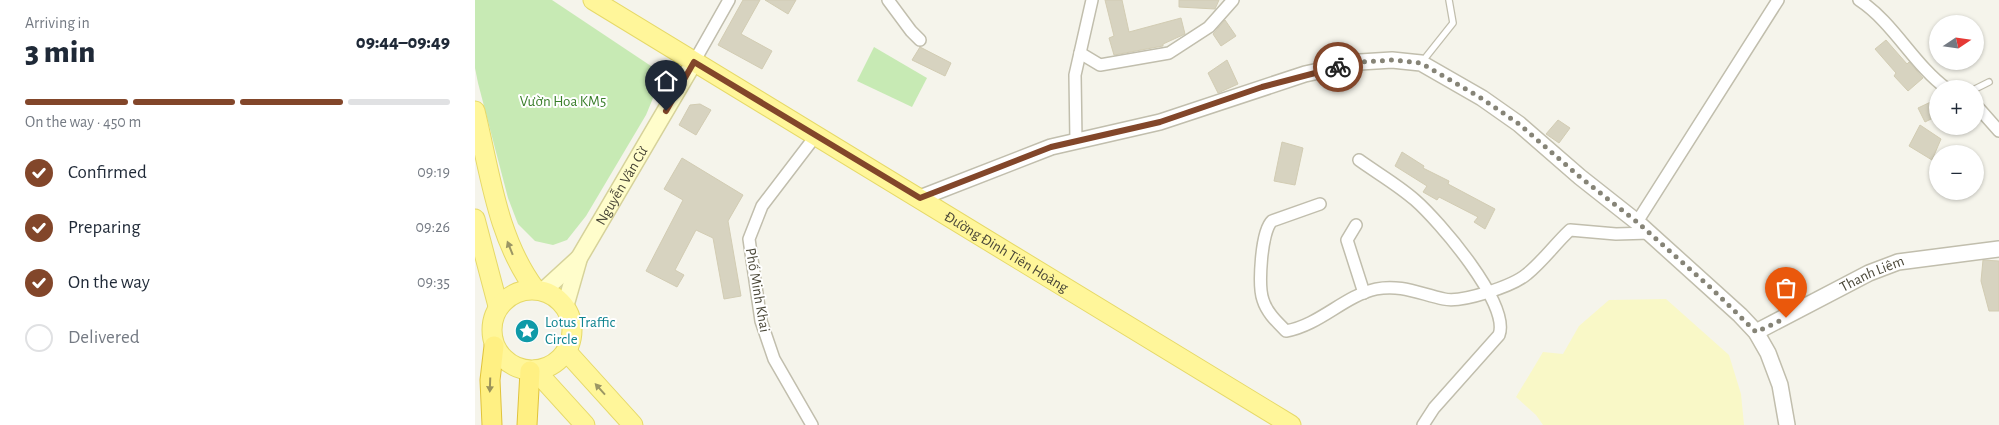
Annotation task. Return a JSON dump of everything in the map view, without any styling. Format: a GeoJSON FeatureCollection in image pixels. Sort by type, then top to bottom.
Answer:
{"type":"FeatureCollection","features":[{"type":"Feature","properties":{"kind":"highway"},"geometry":{"type":"LineString","coordinates":[[492,425],[490,380],[494,346]]}},
{"type":"Feature","properties":{"kind":"highway"},"geometry":{"type":"LineString","coordinates":[[527,425],[533,370]]}},
{"type":"Feature","properties":{"kind":"main road","name":"Đường Đinh Tiên Hoàng"},"geometry":{"type":"LineString","coordinates":[[593,0],[817,134],[1291,425]]}},
{"type":"Feature","properties":{"kind":"main road","name":"Nguyễn Văn Cừ"},"geometry":{"type":"LineString","coordinates":[[565,306],[579,258],[694,62]]}},
{"type":"Feature","properties":{"kind":"main road"},"geometry":{"type":"LineString","coordinates":[[475,111],[507,241],[515,260],[539,290],[559,300],[565,306],[570,317],[572,328],[571,340],[566,351],[553,364],[533,370]]}},
{"type":"Feature","properties":{"kind":"main road"},"geometry":{"type":"LineString","coordinates":[[475,219],[498,306]]}},
{"type":"Feature","properties":{"kind":"main road","name":"Nguyễn Văn Cừ"},"geometry":{"type":"LineString","coordinates":[[539,290],[579,258]]}},
{"type":"Feature","properties":{"kind":"main road"},"geometry":{"type":"LineString","coordinates":[[539,290],[521,291],[508,297],[498,306],[491,332],[494,346],[509,363],[533,370],[585,425]]}},
{"type":"Feature","properties":{"kind":"main road"},"geometry":{"type":"LineString","coordinates":[[566,351],[633,425]]}},
{"type":"Feature","properties":{"kind":"street"},"geometry":{"type":"LineString","coordinates":[[694,62],[729,0]]}},
{"type":"Feature","properties":{"kind":"street"},"geometry":{"type":"LineString","coordinates":[[888,0],[920,40]]}},
{"type":"Feature","properties":{"kind":"street"},"geometry":{"type":"LineString","coordinates":[[1076,141],[1075,75],[1092,0]]}},
{"type":"Feature","properties":{"kind":"street"},"geometry":{"type":"LineString","coordinates":[[1080,53],[1100,65],[1169,53],[1209,27],[1233,0]]}},
{"type":"Feature","properties":{"kind":"street"},"geometry":{"type":"LineString","coordinates":[[1637,222],[1778,0]]}},
{"type":"Feature","properties":{"kind":"street"},"geometry":{"type":"LineString","coordinates":[[1859,0],[1875,4],[1939,80]]}},
{"type":"Feature","properties":{"kind":"street"},"geometry":{"type":"LineString","coordinates":[[920,198],[1051,147],[1160,122],[1305,74],[1361,62],[1393,60],[1421,63],[1481,98],[1519,124],[1580,177],[1650,233],[1733,308],[1756,332],[1768,353],[1780,385],[1787,425]]}},
{"type":"Feature","properties":{"kind":"street"},"geometry":{"type":"LineString","coordinates":[[1984,114],[1999,131]]}},
{"type":"Feature","properties":{"kind":"street","name":"Phố Minh Khai"},"geometry":{"type":"LineString","coordinates":[[812,425],[774,359],[761,321],[749,239],[762,206],[817,134]]}},
{"type":"Feature","properties":{"kind":"street"},"geometry":{"type":"LineString","coordinates":[[1359,160],[1422,207],[1449,236],[1489,291],[1499,312],[1501,324],[1499,335],[1434,408],[1423,425]]}},
{"type":"Feature","properties":{"kind":"street"},"geometry":{"type":"LineString","coordinates":[[1321,204],[1269,224],[1264,237],[1260,292],[1263,303],[1276,322],[1287,330],[1303,327],[1364,293],[1377,289],[1401,288],[1446,299],[1457,299],[1489,291],[1527,274],[1570,230],[1616,234],[1650,233]]}},
{"type":"Feature","properties":{"kind":"street"},"geometry":{"type":"LineString","coordinates":[[1356,225],[1347,240],[1364,293]]}},
{"type":"Feature","properties":{"kind":"street","name":"Thanh Liêm"},"geometry":{"type":"LineString","coordinates":[[1756,332],[1869,273],[1898,262],[1999,249]]}},
{"type":"Feature","properties":{"kind":"lane"},"geometry":{"type":"LineString","coordinates":[[1421,63],[1453,23],[1449,0]]}},
{"type":"Feature","properties":{"kind":"lane"},"geometry":{"type":"LineString","coordinates":[[1984,84],[1989,82]]}},
{"type":"Feature","properties":{"kind":"green space","name":"Vườn Hoa KM5"},"geometry":{"type":"Polygon","coordinates":[[[475,0],[552,0],[663,74],[646,115],[586,216],[567,240],[553,245],[535,241],[518,224],[508,198],[475,68],[475,0]]]}},
{"type":"Feature","properties":{"kind":"green space"},"geometry":{"type":"Polygon","coordinates":[[[874,47],[927,78],[912,107],[857,81],[874,47]]]}},
{"type":"Feature","properties":{"kind":"sand"},"geometry":{"type":"Polygon","coordinates":[[[1666,299],[1729,355],[1741,394],[1744,425],[1543,425],[1536,415],[1516,397],[1543,352],[1563,354],[1579,326],[1609,300],[1666,299]]]}},
{"type":"Feature","properties":{"kind":"building"},"geometry":{"type":"Polygon","coordinates":[[[743,0],[760,0],[741,34],[772,51],[762,69],[718,45],[743,0]]]}},
{"type":"Feature","properties":{"kind":"building"},"geometry":{"type":"Polygon","coordinates":[[[765,0],[796,0],[788,14],[765,0]]]}},
{"type":"Feature","properties":{"kind":"building"},"geometry":{"type":"Polygon","coordinates":[[[1105,0],[1122,0],[1129,32],[1181,18],[1185,34],[1163,44],[1163,46],[1114,55],[1109,38],[1114,36],[1105,0]]]}},
{"type":"Feature","properties":{"kind":"building"},"geometry":{"type":"Polygon","coordinates":[[[1179,0],[1219,0],[1215,9],[1179,7],[1179,0]]]}},
{"type":"Feature","properties":{"kind":"building"},"geometry":{"type":"Polygon","coordinates":[[[1225,20],[1236,36],[1221,46],[1213,34],[1225,20]]]}},
{"type":"Feature","properties":{"kind":"building"},"geometry":{"type":"Polygon","coordinates":[[[1886,40],[1907,64],[1909,62],[1923,78],[1908,91],[1894,76],[1896,73],[1875,49],[1886,40]]]}},
{"type":"Feature","properties":{"kind":"building"},"geometry":{"type":"Polygon","coordinates":[[[920,47],[951,63],[945,76],[912,60],[920,47]]]}},
{"type":"Feature","properties":{"kind":"building"},"geometry":{"type":"Polygon","coordinates":[[[1227,60],[1238,84],[1218,93],[1208,73],[1227,60]]]}},
{"type":"Feature","properties":{"kind":"building"},"geometry":{"type":"Polygon","coordinates":[[[1929,103],[1929,120],[1925,122],[1918,108],[1929,103]]]}},
{"type":"Feature","properties":{"kind":"building"},"geometry":{"type":"Polygon","coordinates":[[[700,104],[711,110],[696,135],[679,125],[690,105],[700,104]]]}},
{"type":"Feature","properties":{"kind":"building"},"geometry":{"type":"Polygon","coordinates":[[[1558,120],[1570,128],[1559,143],[1546,134],[1558,120]]]}},
{"type":"Feature","properties":{"kind":"building"},"geometry":{"type":"Polygon","coordinates":[[[1920,125],[1929,131],[1929,135],[1935,135],[1941,139],[1938,145],[1929,145],[1929,158],[1909,146],[1920,125]]]}},
{"type":"Feature","properties":{"kind":"building"},"geometry":{"type":"Polygon","coordinates":[[[1282,142],[1303,148],[1295,185],[1274,181],[1282,142]]]}},
{"type":"Feature","properties":{"kind":"building"},"geometry":{"type":"Polygon","coordinates":[[[1402,152],[1424,166],[1423,168],[1449,181],[1448,184],[1495,209],[1485,229],[1474,222],[1478,217],[1439,197],[1437,200],[1423,192],[1427,186],[1395,166],[1402,152]]]}},
{"type":"Feature","properties":{"kind":"building"},"geometry":{"type":"Polygon","coordinates":[[[682,158],[743,195],[728,221],[741,296],[724,299],[713,238],[696,230],[675,270],[684,275],[677,287],[646,271],[683,200],[664,189],[682,158]]]}},
{"type":"Feature","properties":{"kind":"building"},"geometry":{"type":"Polygon","coordinates":[[[1983,260],[1999,261],[1999,311],[1989,311],[1981,281],[1983,260]]]}},
{"type":"Feature","properties":{"kind":"way so far"},"geometry":{"type":"LineString","coordinates":[[1338,67],[1361,62],[1393,60],[1421,63],[1481,98],[1519,124],[1682,261],[1756,332],[1786,318]]}},
{"type":"Feature","properties":{"kind":"place","name":"Lotus Traffic Circle"},"geometry":{"type":"Point","coordinates":[527,331]}},
{"type":"Feature","properties":{"kind":"route"},"geometry":{"type":"LineString","coordinates":[[666,111],[694,62],[796,121],[920,198],[1051,147],[1160,122],[1262,87],[1305,74],[1338,67]]}}]}
